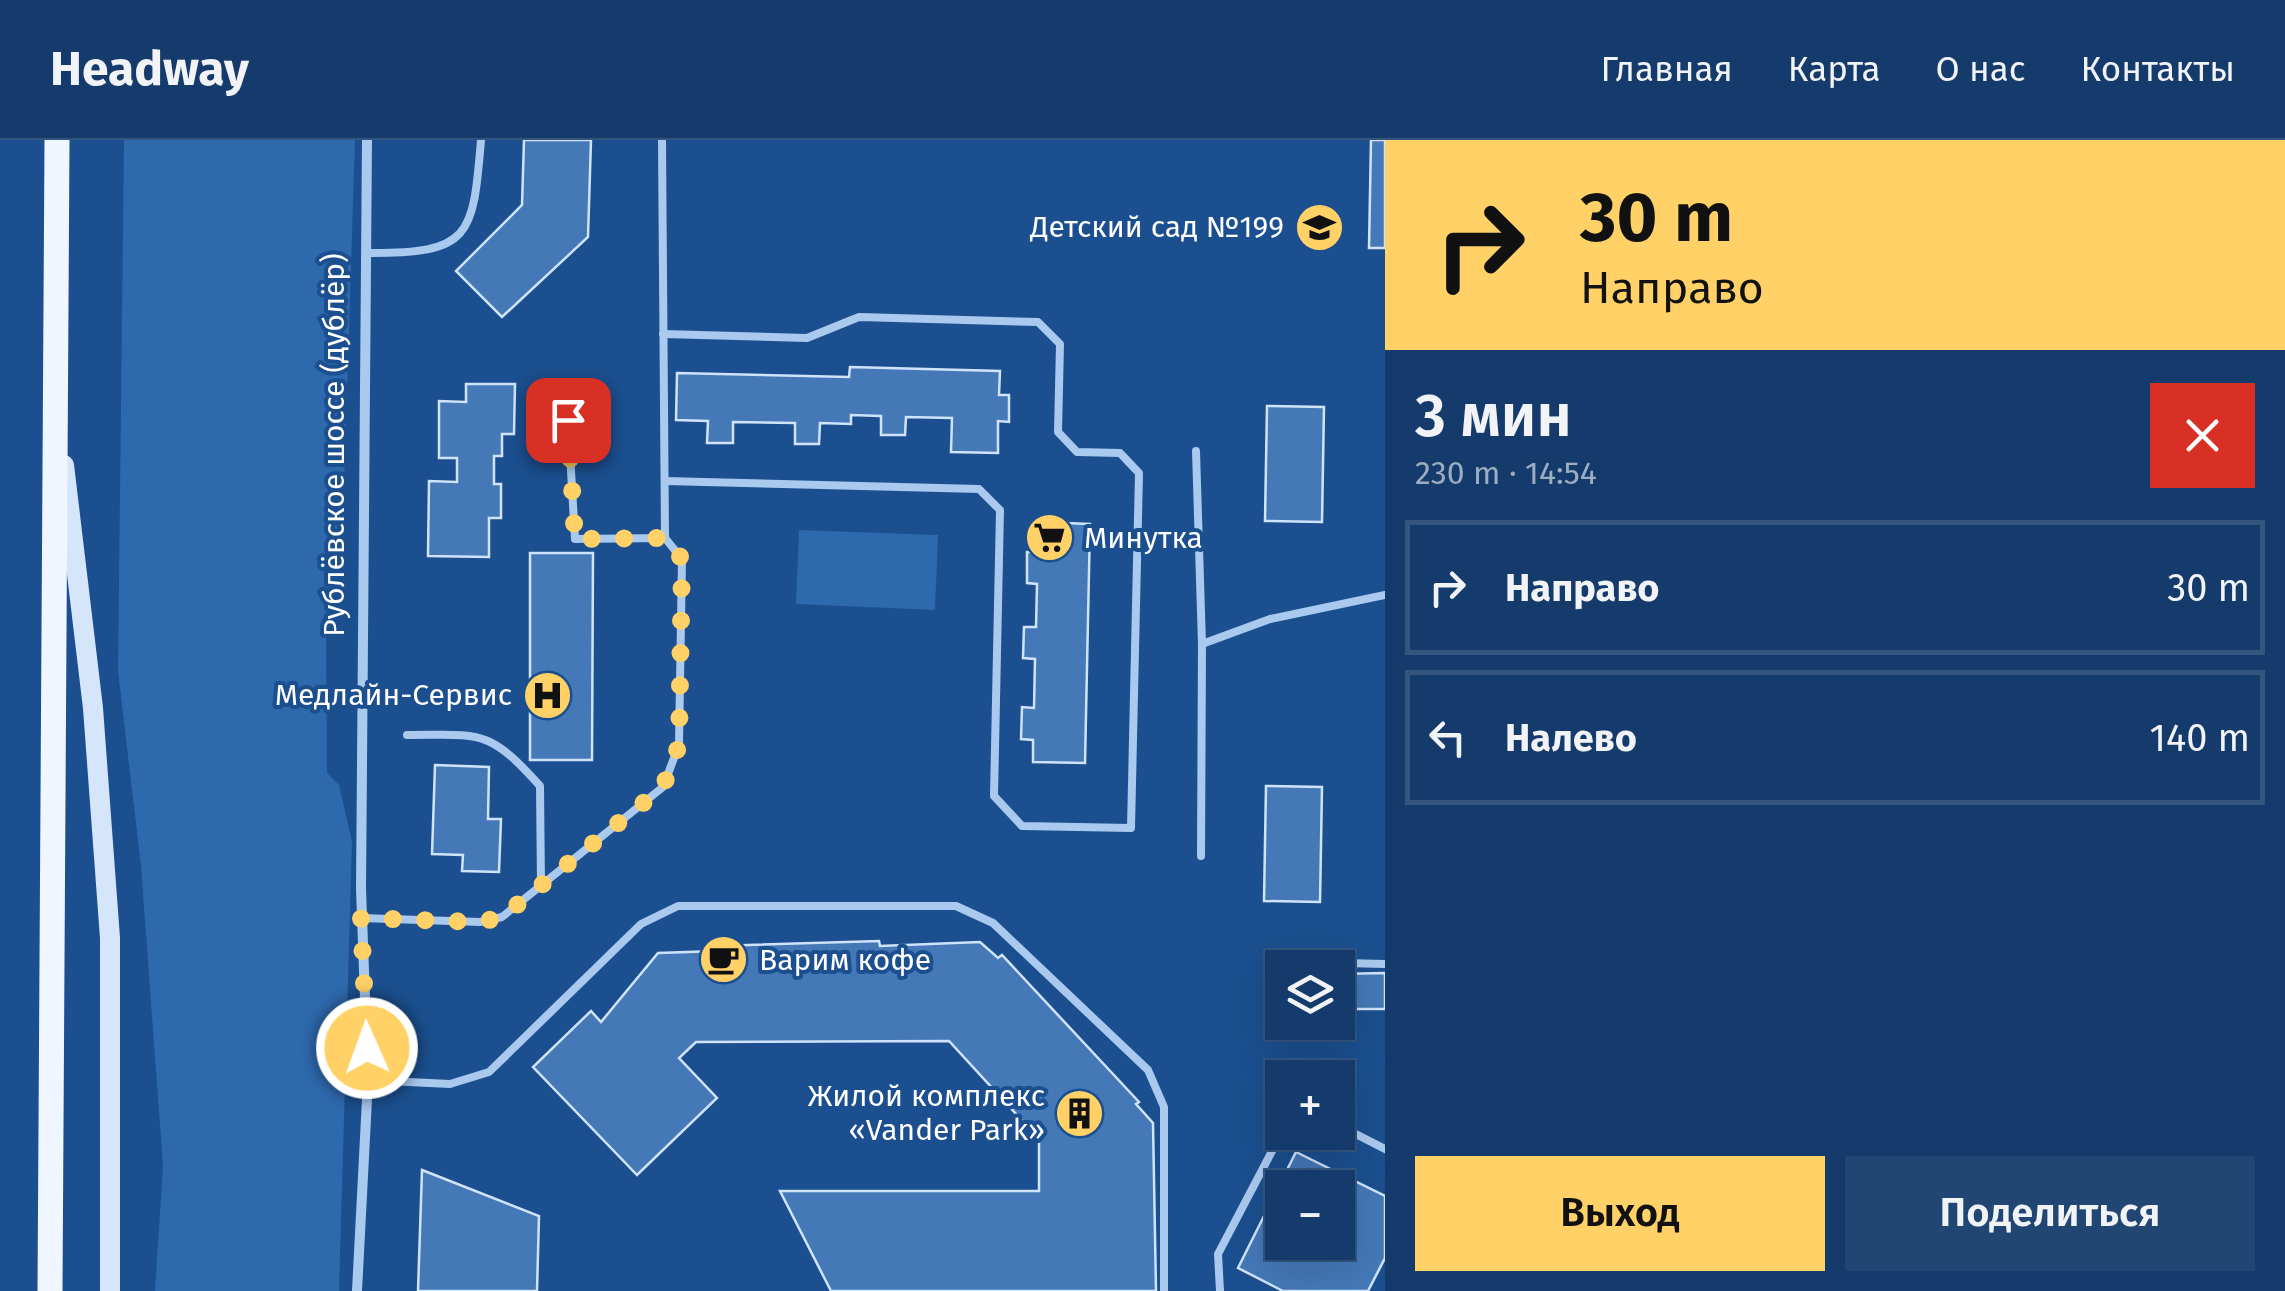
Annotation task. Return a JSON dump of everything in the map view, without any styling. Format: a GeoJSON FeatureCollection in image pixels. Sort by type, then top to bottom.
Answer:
{"type":"FeatureCollection","features":[{"type":"Feature","properties":{"kind":"main road"},"geometry":{"type":"LineString","coordinates":[[50,1291],[56,140]]}},
{"type":"Feature","properties":{"kind":"main road"},"geometry":{"type":"LineString","coordinates":[[56,394],[93,708],[110,938],[110,1291]]}},
{"type":"Feature","properties":{"kind":"street","name":"Рублёвское шоссе (дублёр)"},"geometry":{"type":"LineString","coordinates":[[358,1291],[368,1080],[361,918],[367,140]]}},
{"type":"Feature","properties":{"kind":"lane"},"geometry":{"type":"LineString","coordinates":[[366,252],[410,253],[436,248],[460,235],[475,210],[481,140]]}},
{"type":"Feature","properties":{"kind":"lane"},"geometry":{"type":"LineString","coordinates":[[361,918],[480,922],[502,917],[663,787],[679,745],[682,559],[665,538],[662,140]]}},
{"type":"Feature","properties":{"kind":"lane"},"geometry":{"type":"LineString","coordinates":[[664,334],[807,338],[859,318],[1038,322],[1060,344],[1058,432],[1077,452],[1120,453],[1139,473],[1132,828],[1022,826],[994,796],[1000,510],[979,488],[664,482]]}},
{"type":"Feature","properties":{"kind":"lane"},"geometry":{"type":"LineString","coordinates":[[568,420],[575,539],[665,538]]}},
{"type":"Feature","properties":{"kind":"lane"},"geometry":{"type":"LineString","coordinates":[[1196,451],[1202,644],[1201,856]]}},
{"type":"Feature","properties":{"kind":"lane"},"geometry":{"type":"LineString","coordinates":[[1202,644],[1270,619],[1385,595]]}},
{"type":"Feature","properties":{"kind":"lane"},"geometry":{"type":"LineString","coordinates":[[407,735],[481,735],[514,758],[540,786],[541,886]]}},
{"type":"Feature","properties":{"kind":"lane"},"geometry":{"type":"LineString","coordinates":[[368,1080],[450,1084],[490,1072],[641,924],[664,910],[678,906],[956,906],[993,923],[1148,1070],[1164,1107],[1164,1291]]}},
{"type":"Feature","properties":{"kind":"lane"},"geometry":{"type":"LineString","coordinates":[[1355,963],[1385,964]]}},
{"type":"Feature","properties":{"kind":"lane"},"geometry":{"type":"LineString","coordinates":[[1355,1133],[1385,1148]]}},
{"type":"Feature","properties":{"kind":"lane"},"geometry":{"type":"LineString","coordinates":[[1220,1291],[1218,1254],[1273,1150]]}},
{"type":"Feature","properties":{"kind":"shaded area"},"geometry":{"type":"Polygon","coordinates":[[[124,140],[355,140],[340,610],[326,634],[327,773],[339,785],[352,842],[339,1291],[155,1291],[163,1166],[141,866],[118,671],[124,140]]]}},
{"type":"Feature","properties":{"kind":"shaded area"},"geometry":{"type":"Polygon","coordinates":[[[799,530],[938,535],[935,610],[796,604],[799,530]]]}},
{"type":"Feature","properties":{"kind":"building"},"geometry":{"type":"Polygon","coordinates":[[[524,140],[591,140],[588,237],[502,317],[456,271],[522,205],[524,140]]]}},
{"type":"Feature","properties":{"kind":"building"},"geometry":{"type":"Polygon","coordinates":[[[1371,140],[1385,140],[1385,248],[1369,248],[1371,140]]]}},
{"type":"Feature","properties":{"kind":"building"},"geometry":{"type":"Polygon","coordinates":[[[850,367],[1000,371],[999,395],[1009,395],[1009,422],[998,421],[998,453],[951,452],[952,418],[906,417],[905,435],[881,435],[881,416],[851,415],[851,424],[820,423],[819,444],[795,444],[795,423],[733,422],[733,443],[707,443],[708,421],[676,420],[677,373],[849,377],[850,367]]]}},
{"type":"Feature","properties":{"kind":"building"},"geometry":{"type":"Polygon","coordinates":[[[466,384],[515,384],[514,434],[502,434],[502,456],[494,456],[494,484],[501,484],[501,518],[489,518],[489,557],[428,556],[429,481],[457,482],[457,458],[439,458],[439,401],[466,402],[466,384]]]}},
{"type":"Feature","properties":{"kind":"building"},"geometry":{"type":"Polygon","coordinates":[[[1267,406],[1324,407],[1322,522],[1265,521],[1267,406]]]}},
{"type":"Feature","properties":{"kind":"building"},"geometry":{"type":"Polygon","coordinates":[[[1039,522],[1090,524],[1085,763],[1033,762],[1033,740],[1021,739],[1022,707],[1034,708],[1035,659],[1023,658],[1024,627],[1036,627],[1037,584],[1027,583],[1027,552],[1038,552],[1039,522]]]}},
{"type":"Feature","properties":{"kind":"building"},"geometry":{"type":"Polygon","coordinates":[[[530,553],[593,553],[592,760],[530,760],[530,553]]]}},
{"type":"Feature","properties":{"kind":"building"},"geometry":{"type":"Polygon","coordinates":[[[435,765],[489,767],[488,819],[501,819],[499,872],[462,871],[463,855],[432,854],[435,765]]]}},
{"type":"Feature","properties":{"kind":"building"},"geometry":{"type":"Polygon","coordinates":[[[1266,786],[1322,787],[1320,902],[1264,901],[1266,786]]]}},
{"type":"Feature","properties":{"kind":"building","name":"Жилой комплекс «Vander Park»"},"geometry":{"type":"Polygon","coordinates":[[[879,941],[880,946],[980,942],[998,958],[1002,955],[1139,1102],[1136,1104],[1153,1123],[1156,1291],[831,1291],[780,1191],[1039,1191],[1039,1139],[949,1041],[696,1042],[679,1058],[717,1098],[637,1175],[533,1067],[591,1011],[601,1022],[658,953],[716,951],[716,946],[879,941]]]}},
{"type":"Feature","properties":{"kind":"building"},"geometry":{"type":"Polygon","coordinates":[[[1385,973],[1385,1009],[1355,1009],[1355,974],[1385,973]]]}},
{"type":"Feature","properties":{"kind":"building"},"geometry":{"type":"Polygon","coordinates":[[[1296,1152],[1332,1170],[1287,1170],[1296,1152]]]}},
{"type":"Feature","properties":{"kind":"building"},"geometry":{"type":"Polygon","coordinates":[[[422,1170],[539,1216],[537,1291],[418,1291],[422,1170]]]}},
{"type":"Feature","properties":{"kind":"building"},"geometry":{"type":"Polygon","coordinates":[[[1355,1181],[1385,1196],[1385,1258],[1368,1291],[1283,1291],[1238,1268],[1265,1214],[1265,1260],[1355,1260],[1355,1181]]]}},
{"type":"Feature","properties":{"kind":"place","name":"Детский сад №199"},"geometry":{"type":"Point","coordinates":[1319,227]}},
{"type":"Feature","properties":{"kind":"place","name":"Минутка"},"geometry":{"type":"Point","coordinates":[1049,538]}},
{"type":"Feature","properties":{"kind":"place","name":"Медлайн-Сервис"},"geometry":{"type":"Point","coordinates":[547,695]}},
{"type":"Feature","properties":{"kind":"place","name":"Варим кофе"},"geometry":{"type":"Point","coordinates":[724,960]}},
{"type":"Feature","properties":{"kind":"place","name":"Жилой комплекс «Vander Park»"},"geometry":{"type":"Point","coordinates":[1080,1113]}},
{"type":"Feature","properties":{"kind":"route"},"geometry":{"type":"LineString","coordinates":[[367,1048],[361,918],[480,922],[502,917],[663,787],[679,745],[682,559],[665,538],[575,539],[568,420]]}}]}
